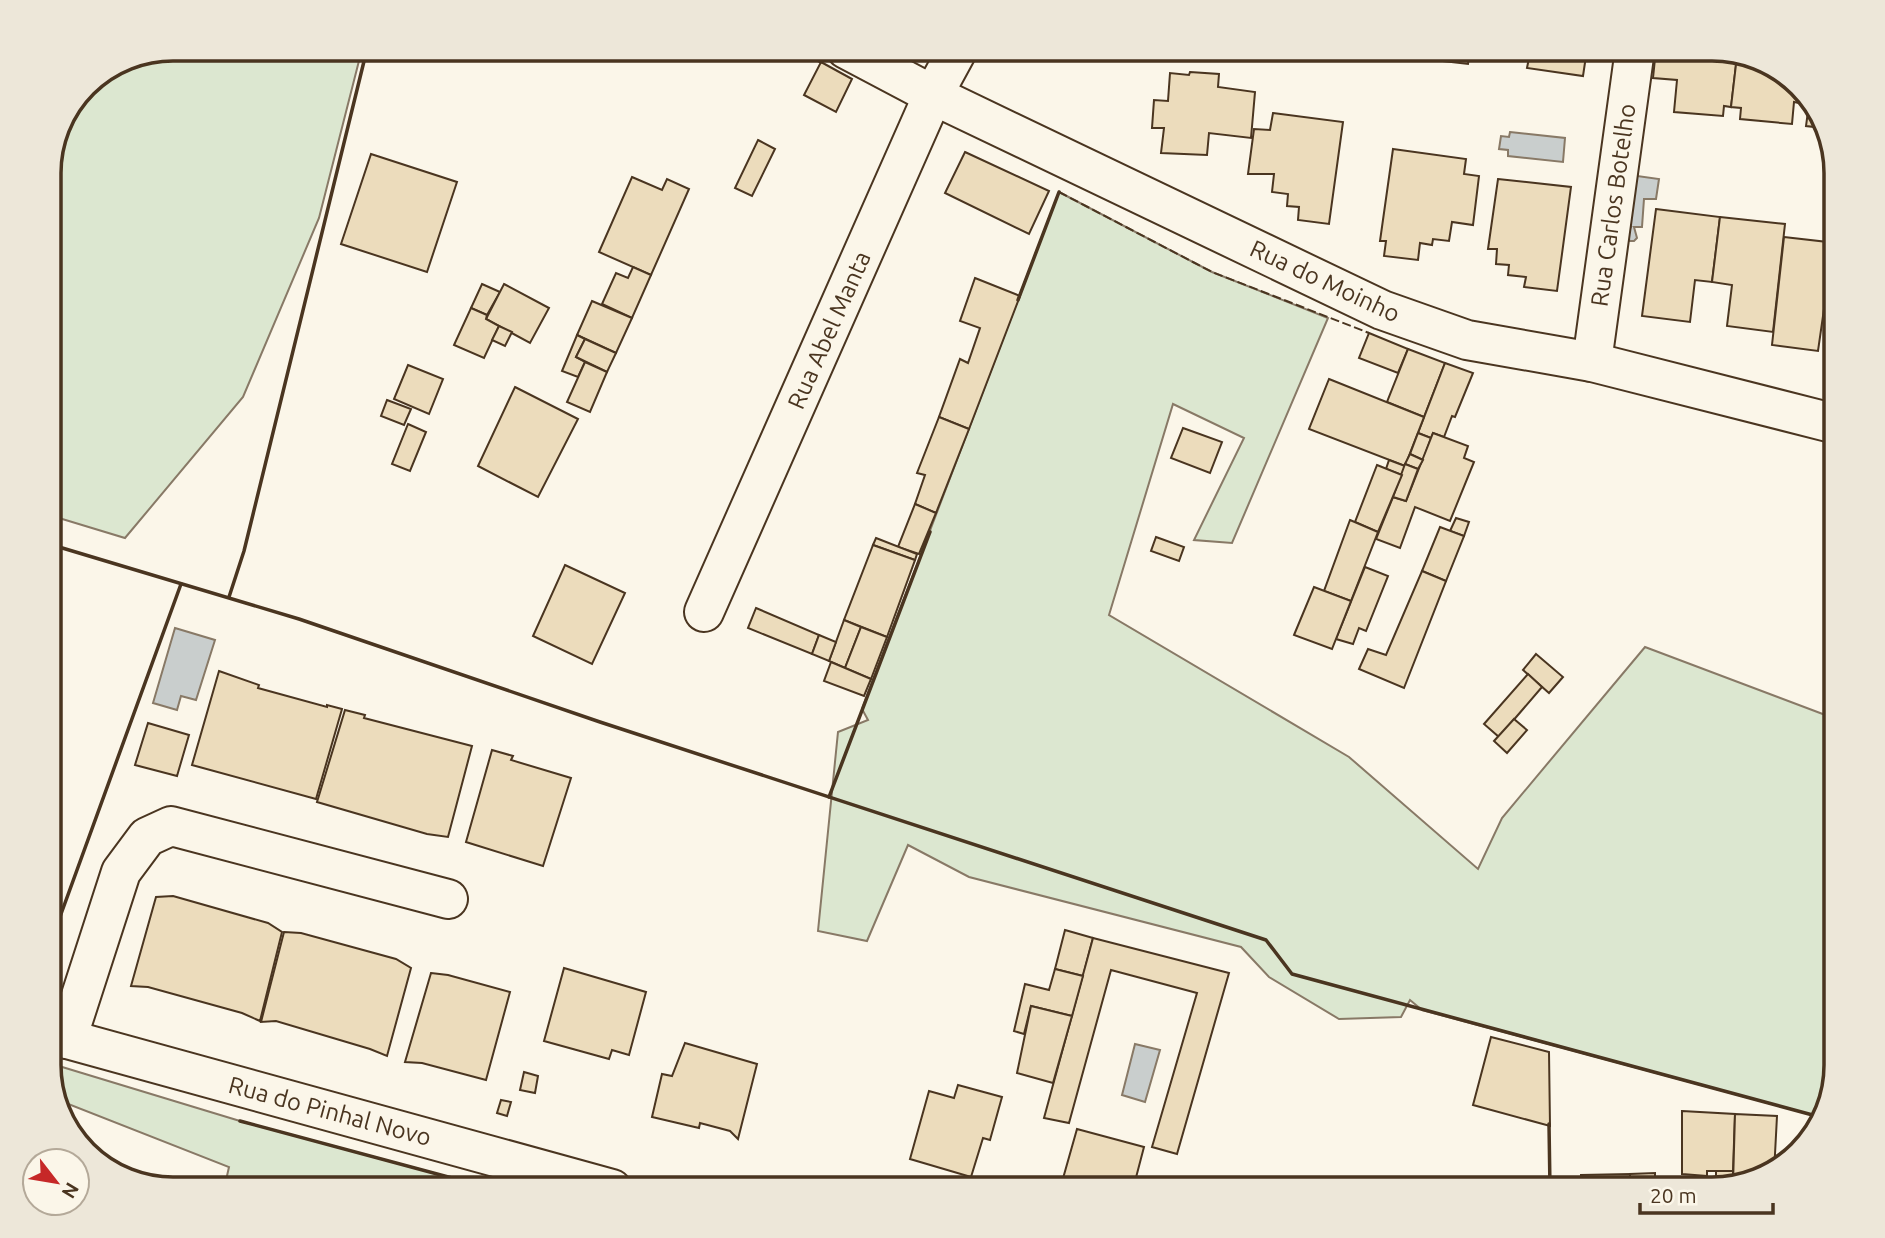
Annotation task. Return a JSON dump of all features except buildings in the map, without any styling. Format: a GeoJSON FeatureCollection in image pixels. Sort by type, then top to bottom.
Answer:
{"type":"FeatureCollection","features":[{"type":"Feature","properties":{"kind":"street","name":"Rua do Moinho"},"geometry":{"type":"LineString","coordinates":[[869,61],[933,95],[1382,310],[1467,340],[1592,362],[1824,421]]}},
{"type":"Feature","properties":{"kind":"street","name":"Rua Abel Manta"},"geometry":{"type":"LineString","coordinates":[[704,612],[933,95],[951,61]]}},
{"type":"Feature","properties":{"kind":"street","name":"Rua Carlos Botelho"},"geometry":{"type":"LineString","coordinates":[[1592,362],[1632,61]]}},
{"type":"Feature","properties":{"kind":"street"},"geometry":{"type":"LineString","coordinates":[[61,1028],[121,872],[147,837],[170,826],[448,899]]}},
{"type":"Feature","properties":{"kind":"street","name":"Rua do Pinhal Novo"},"geometry":{"type":"LineString","coordinates":[[61,1037],[569,1177]]}},
{"type":"Feature","properties":{"kind":"green space"},"geometry":{"type":"Polygon","coordinates":[[[359,61],[319,218],[243,397],[125,538],[61,519],[61,166],[73,123],[84,105],[99,89],[117,76],[151,63],[359,61]]]}},
{"type":"Feature","properties":{"kind":"green space"},"geometry":{"type":"Polygon","coordinates":[[[1059,192],[1212,272],[1328,318],[1232,543],[1194,540],[1244,438],[1173,404],[1109,615],[1349,757],[1478,869],[1502,818],[1645,647],[1824,714],[1824,1065],[1818,1101],[1812,1115],[1422,1010],[1410,1000],[1401,1017],[1339,1019],[1269,977],[1241,947],[969,877],[908,845],[867,941],[818,931],[838,732],[868,720],[862,709],[1059,192]]]}},
{"type":"Feature","properties":{"kind":"green space"},"geometry":{"type":"Polygon","coordinates":[[[61,1067],[240,1121],[448,1177],[227,1177],[229,1167],[68,1104],[61,1067]]]}},
{"type":"Feature","properties":{"kind":"shaded area"},"geometry":{"type":"Polygon","coordinates":[[[1510,132],[1565,138],[1563,162],[1508,156],[1508,150],[1499,149],[1501,136],[1509,137],[1510,132]]]}},
{"type":"Feature","properties":{"kind":"shaded area"},"geometry":{"type":"Polygon","coordinates":[[[1630,175],[1659,179],[1656,199],[1644,199],[1642,227],[1634,227],[1637,238],[1634,241],[1630,241],[1626,235],[1631,227],[1624,226],[1630,175]]]}},
{"type":"Feature","properties":{"kind":"shaded area"},"geometry":{"type":"Polygon","coordinates":[[[175,628],[215,640],[196,700],[181,696],[177,710],[153,703],[175,628]]]}},
{"type":"Feature","properties":{"kind":"shaded area"},"geometry":{"type":"Polygon","coordinates":[[[1135,1044],[1160,1050],[1145,1102],[1122,1095],[1135,1044]]]}},
{"type":"Feature","properties":{"kind":"fence"},"geometry":{"type":"LineString","coordinates":[[1059,192],[1212,272],[1369,333]]}},
{"type":"Feature","properties":{"kind":"wall"},"geometry":{"type":"LineString","coordinates":[[229,597],[244,551],[364,61]]}},
{"type":"Feature","properties":{"kind":"wall"},"geometry":{"type":"LineString","coordinates":[[1018,300],[1059,192]]}},
{"type":"Feature","properties":{"kind":"wall"},"geometry":{"type":"LineString","coordinates":[[829,797],[930,532]]}},
{"type":"Feature","properties":{"kind":"wall"},"geometry":{"type":"LineString","coordinates":[[61,548],[299,619],[600,722],[1266,940],[1292,974],[1812,1115]]}},
{"type":"Feature","properties":{"kind":"wall"},"geometry":{"type":"LineString","coordinates":[[61,914],[181,584]]}},
{"type":"Feature","properties":{"kind":"wall"},"geometry":{"type":"LineString","coordinates":[[240,1121],[448,1177]]}},
{"type":"Feature","properties":{"kind":"wall"},"geometry":{"type":"LineString","coordinates":[[1549,1124],[1550,1177]]}}]}
